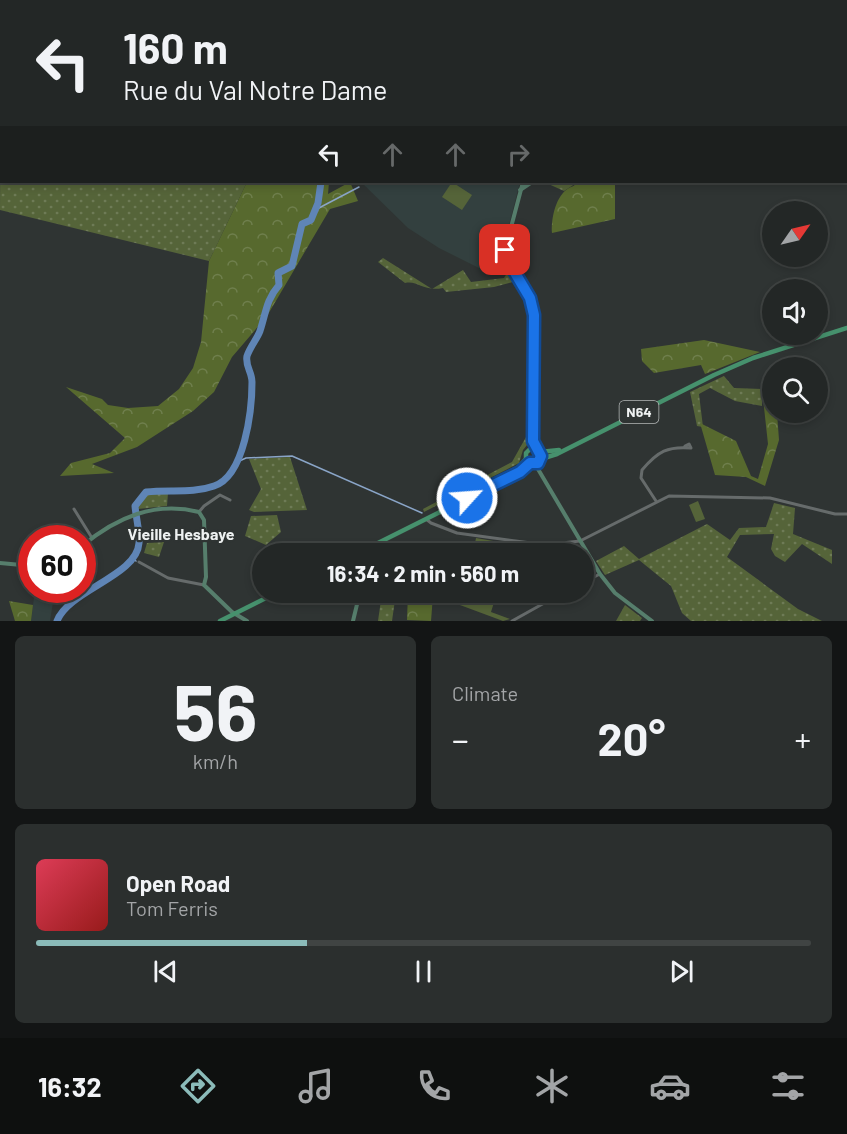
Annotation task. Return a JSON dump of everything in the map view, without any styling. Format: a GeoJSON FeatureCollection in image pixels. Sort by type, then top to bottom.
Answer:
{"type":"FeatureCollection","features":[{"type":"Feature","properties":{"kind":"main road","name":"N64"},"geometry":{"type":"LineString","coordinates":[[378,543],[502,481],[530,462],[565,449],[753,358],[847,328]]}},
{"type":"Feature","properties":{"kind":"main road","name":"N64"},"geometry":{"type":"LineString","coordinates":[[530,462],[526,453],[535,450],[565,449]]}},
{"type":"Feature","properties":{"kind":"main road"},"geometry":{"type":"LineString","coordinates":[[535,450],[540,459]]}},
{"type":"Feature","properties":{"kind":"main road"},"geometry":{"type":"LineString","coordinates":[[220,621],[256,603]]}},
{"type":"Feature","properties":{"kind":"street"},"geometry":{"type":"LineString","coordinates":[[523,183],[506,254],[528,294],[534,315],[533,441],[535,450]]}},
{"type":"Feature","properties":{"kind":"street"},"geometry":{"type":"LineString","coordinates":[[520,189],[530,183]]}},
{"type":"Feature","properties":{"kind":"street"},"geometry":{"type":"LineString","coordinates":[[656,501],[641,478],[642,470],[664,450],[685,446]]}},
{"type":"Feature","properties":{"kind":"street"},"geometry":{"type":"LineString","coordinates":[[530,462],[600,574],[615,593],[652,621]]}},
{"type":"Feature","properties":{"kind":"street"},"geometry":{"type":"LineString","coordinates":[[96,535],[130,514],[160,508],[200,512],[220,495],[230,500]]}},
{"type":"Feature","properties":{"kind":"street"},"geometry":{"type":"LineString","coordinates":[[426,519],[457,533],[531,543],[580,541],[656,501],[682,495],[771,498],[835,514],[847,514]]}},
{"type":"Feature","properties":{"kind":"street"},"geometry":{"type":"LineString","coordinates":[[74,509],[84,525]]}},
{"type":"Feature","properties":{"kind":"street"},"geometry":{"type":"LineString","coordinates":[[200,512],[204,520],[206,576],[204,585]]}},
{"type":"Feature","properties":{"kind":"street"},"geometry":{"type":"LineString","coordinates":[[139,562],[168,578],[204,585],[235,614],[247,621]]}},
{"type":"Feature","properties":{"kind":"street"},"geometry":{"type":"LineString","coordinates":[[0,563],[18,565]]}},
{"type":"Feature","properties":{"kind":"street"},"geometry":{"type":"LineString","coordinates":[[594,577],[600,574]]}},
{"type":"Feature","properties":{"kind":"street"},"geometry":{"type":"LineString","coordinates":[[353,621],[357,603]]}},
{"type":"Feature","properties":{"kind":"street"},"geometry":{"type":"LineString","coordinates":[[512,621],[544,603]]}},
{"type":"Feature","properties":{"kind":"shaded area"},"geometry":{"type":"Polygon","coordinates":[[[362,183],[520,183],[504,245],[495,268],[479,268],[439,248],[408,228],[362,183]]]}},
{"type":"Feature","properties":{"kind":"shaded area"},"geometry":{"type":"Polygon","coordinates":[[[33,603],[53,603],[50,621],[31,621],[33,603]]]}},
{"type":"Feature","properties":{"kind":"green space"},"geometry":{"type":"Polygon","coordinates":[[[0,183],[247,183],[209,261],[0,210],[0,183]]]}},
{"type":"Feature","properties":{"kind":"green space"},"geometry":{"type":"Polygon","coordinates":[[[247,183],[329,183],[328,194],[350,183],[358,201],[330,209],[267,316],[232,357],[214,392],[193,411],[137,447],[92,464],[114,473],[60,476],[71,463],[110,453],[125,438],[66,387],[102,399],[108,405],[128,408],[158,406],[179,389],[193,368],[201,342],[209,261],[247,183]]]}},
{"type":"Feature","properties":{"kind":"green space"},"geometry":{"type":"Polygon","coordinates":[[[451,183],[472,195],[462,210],[442,197],[451,183]]]}},
{"type":"Feature","properties":{"kind":"green space"},"geometry":{"type":"Polygon","coordinates":[[[546,183],[576,183],[564,191],[546,183]]]}},
{"type":"Feature","properties":{"kind":"green space"},"geometry":{"type":"Polygon","coordinates":[[[577,183],[615,183],[615,219],[552,233],[556,204],[566,190],[577,183]]]}},
{"type":"Feature","properties":{"kind":"green space"},"geometry":{"type":"Polygon","coordinates":[[[383,258],[431,289],[414,283],[405,283],[378,262],[383,258]]]}},
{"type":"Feature","properties":{"kind":"green space"},"geometry":{"type":"Polygon","coordinates":[[[463,270],[471,282],[504,278],[509,270],[532,312],[531,440],[523,450],[519,463],[424,512],[423,509],[512,462],[526,437],[529,316],[523,296],[513,282],[494,287],[446,292],[443,288],[433,289],[463,270]]]}},
{"type":"Feature","properties":{"kind":"green space"},"geometry":{"type":"Polygon","coordinates":[[[704,340],[760,352],[705,374],[701,365],[654,373],[642,361],[641,349],[704,340]]]}},
{"type":"Feature","properties":{"kind":"green space"},"geometry":{"type":"Polygon","coordinates":[[[724,376],[734,388],[762,389],[762,406],[735,401],[710,388],[699,394],[703,427],[697,426],[690,392],[724,376]]]}},
{"type":"Feature","properties":{"kind":"green space"},"geometry":{"type":"Polygon","coordinates":[[[700,423],[736,441],[751,476],[758,479],[768,444],[766,423],[778,423],[779,440],[765,486],[746,477],[715,475],[700,423]]]}},
{"type":"Feature","properties":{"kind":"green space"},"geometry":{"type":"Polygon","coordinates":[[[290,457],[307,510],[254,512],[249,510],[261,489],[249,459],[290,457]]]}},
{"type":"Feature","properties":{"kind":"green space"},"geometry":{"type":"Polygon","coordinates":[[[160,492],[168,493],[167,506],[138,509],[140,501],[145,496],[160,492]]]}},
{"type":"Feature","properties":{"kind":"green space"},"geometry":{"type":"Polygon","coordinates":[[[698,501],[705,519],[696,522],[689,505],[698,501]]]}},
{"type":"Feature","properties":{"kind":"green space"},"geometry":{"type":"Polygon","coordinates":[[[774,503],[795,508],[793,534],[832,550],[832,564],[802,544],[785,562],[775,556],[771,549],[774,534],[740,535],[727,557],[798,609],[822,621],[691,621],[682,613],[671,586],[639,560],[605,575],[596,561],[624,546],[639,559],[707,524],[730,540],[739,528],[766,527],[774,503]]]}},
{"type":"Feature","properties":{"kind":"green space"},"geometry":{"type":"Polygon","coordinates":[[[277,515],[281,532],[268,543],[261,543],[245,536],[251,516],[277,515]]]}},
{"type":"Feature","properties":{"kind":"green space"},"geometry":{"type":"Polygon","coordinates":[[[476,538],[499,542],[499,543],[475,543],[476,538]]]}},
{"type":"Feature","properties":{"kind":"green space"},"geometry":{"type":"Polygon","coordinates":[[[164,542],[159,557],[144,553],[147,543],[164,542]]]}},
{"type":"Feature","properties":{"kind":"green space"},"geometry":{"type":"Polygon","coordinates":[[[9,601],[33,605],[31,621],[15,621],[9,601]]]}},
{"type":"Feature","properties":{"kind":"green space"},"geometry":{"type":"Polygon","coordinates":[[[381,603],[395,603],[392,621],[378,621],[381,603]]]}},
{"type":"Feature","properties":{"kind":"green space"},"geometry":{"type":"Polygon","coordinates":[[[408,603],[432,603],[431,621],[407,620],[408,603]]]}},
{"type":"Feature","properties":{"kind":"green space"},"geometry":{"type":"Polygon","coordinates":[[[455,603],[494,603],[491,612],[510,619],[503,621],[455,603]]]}},
{"type":"Feature","properties":{"kind":"green space"},"geometry":{"type":"Polygon","coordinates":[[[625,605],[642,618],[640,621],[616,621],[625,605]]]}},
{"type":"Feature","properties":{"kind":"waterway"},"geometry":{"type":"LineString","coordinates":[[57,621],[64,610],[75,600],[115,574],[135,555],[139,543],[135,506],[146,492],[189,491],[214,486],[225,480],[233,469],[245,440],[250,408],[252,382],[247,356],[260,331],[269,301],[279,285],[278,273],[292,266],[302,224],[311,220],[318,203],[321,183]]}},
{"type":"Feature","properties":{"kind":"waterway"},"geometry":{"type":"LineString","coordinates":[[315,210],[359,187]]}},
{"type":"Feature","properties":{"kind":"waterway"},"geometry":{"type":"LineString","coordinates":[[235,463],[246,458],[292,456],[422,513]]}},
{"type":"Feature","properties":{"kind":"district","name":"Vieille Hesbaye"},"geometry":{"type":"Point","coordinates":[181,534]}},
{"type":"Feature","properties":{"kind":"route"},"geometry":{"type":"LineString","coordinates":[[467,498],[520,472],[530,463],[538,463],[541,456],[533,441],[533,308],[528,294],[508,261],[505,250]]}}]}
